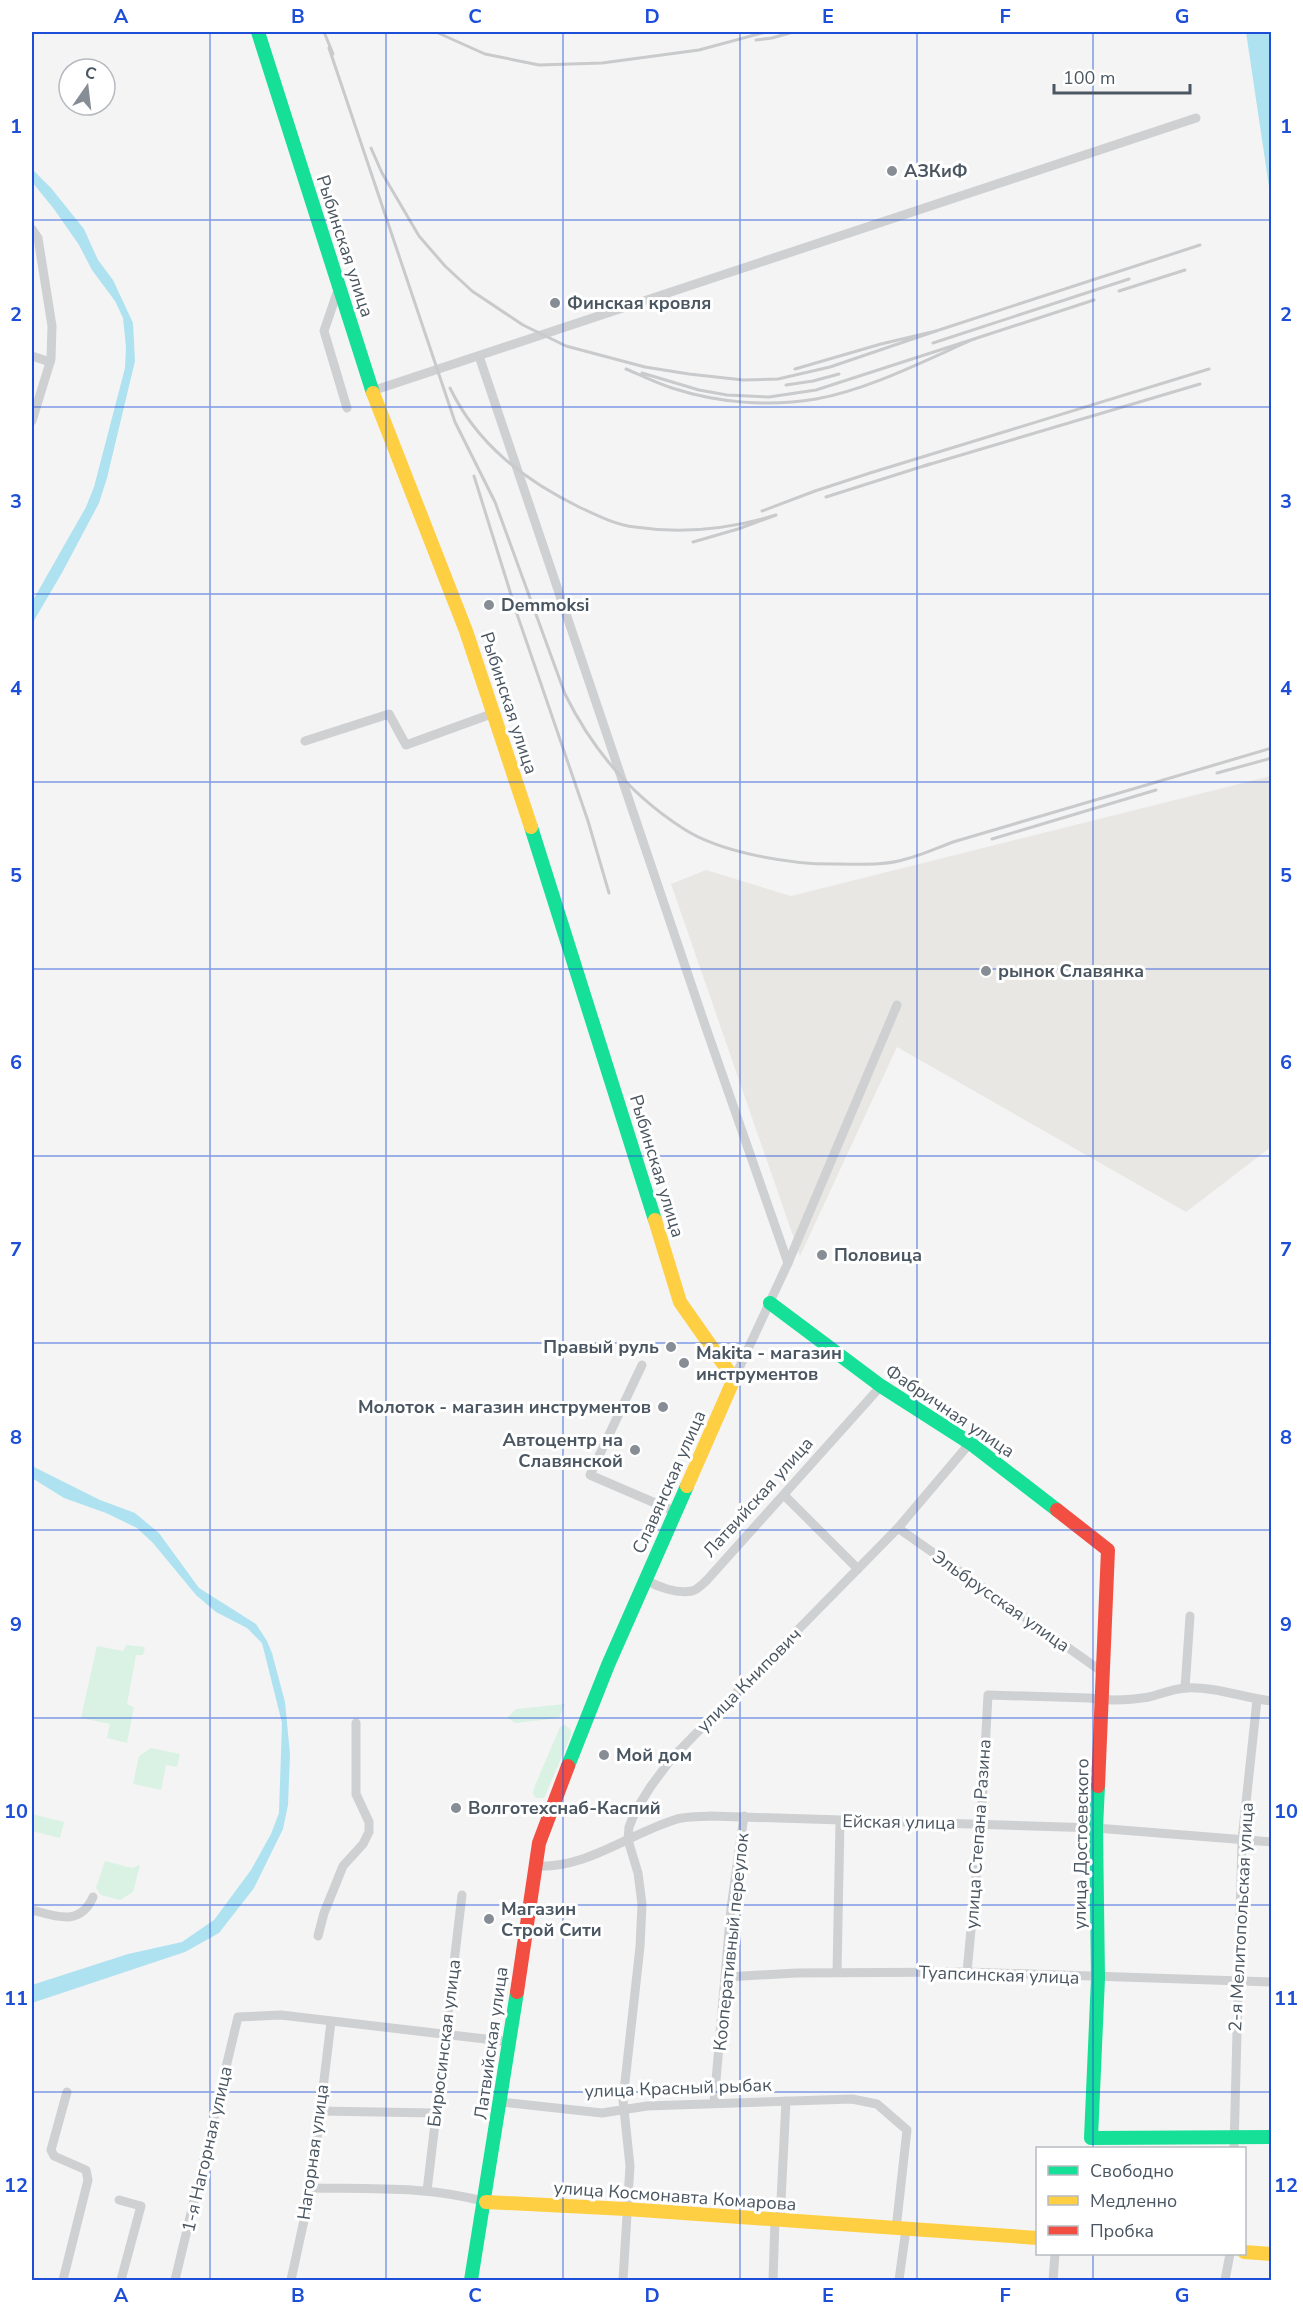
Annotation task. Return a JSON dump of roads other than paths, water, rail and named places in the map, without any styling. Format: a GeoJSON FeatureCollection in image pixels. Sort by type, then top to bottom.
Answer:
{"type":"FeatureCollection","features":[{"type":"Feature","properties":{"kind":"main road","name":"Рыбинская улица"},"geometry":{"type":"LineString","coordinates":[[258,32],[372,391],[466,631],[494,713],[574,959],[680,1302],[734,1379]]}},
{"type":"Feature","properties":{"kind":"main road","name":"Фабричная улица"},"geometry":{"type":"LineString","coordinates":[[770,1303],[880,1386],[970,1443],[1108,1550]]}},
{"type":"Feature","properties":{"kind":"main road","name":"Славянская улица"},"geometry":{"type":"LineString","coordinates":[[550,1811],[608,1665],[734,1379]]}},
{"type":"Feature","properties":{"kind":"main road","name":"улица Достоевского"},"geometry":{"type":"LineString","coordinates":[[1108,1550],[1096,1828],[1098,1978],[1091,2138],[1234,2142]]}},
{"type":"Feature","properties":{"kind":"main road","name":"Латвийская улица"},"geometry":{"type":"LineString","coordinates":[[471,2280],[486,2202],[511,2042],[535,1866],[550,1811]]}},
{"type":"Feature","properties":{"kind":"main road"},"geometry":{"type":"LineString","coordinates":[[1234,2142],[1272,2137]]}},
{"type":"Feature","properties":{"kind":"main road","name":"улица Космонавта Комарова"},"geometry":{"type":"LineString","coordinates":[[486,2202],[626,2209],[1036,2238]]}},
{"type":"Feature","properties":{"kind":"main road"},"geometry":{"type":"LineString","coordinates":[[1246,2252],[1272,2254]]}},
{"type":"Feature","properties":{"kind":"street"},"geometry":{"type":"LineString","coordinates":[[372,391],[1196,118]]}},
{"type":"Feature","properties":{"kind":"street"},"geometry":{"type":"LineString","coordinates":[[32,229],[38,238],[52,326],[50,362],[32,421]]}},
{"type":"Feature","properties":{"kind":"street"},"geometry":{"type":"LineString","coordinates":[[339,287],[324,332],[347,408]]}},
{"type":"Feature","properties":{"kind":"street"},"geometry":{"type":"LineString","coordinates":[[32,356],[50,362]]}},
{"type":"Feature","properties":{"kind":"street"},"geometry":{"type":"LineString","coordinates":[[479,356],[705,1025],[788,1263]]}},
{"type":"Feature","properties":{"kind":"street"},"geometry":{"type":"LineString","coordinates":[[305,741],[390,714],[406,746],[494,713]]}},
{"type":"Feature","properties":{"kind":"street","name":"Славянская улица"},"geometry":{"type":"LineString","coordinates":[[734,1379],[788,1263],[897,1005]]}},
{"type":"Feature","properties":{"kind":"street"},"geometry":{"type":"LineString","coordinates":[[642,1365],[590,1475],[676,1512]]}},
{"type":"Feature","properties":{"kind":"street","name":"Латвийская улица"},"geometry":{"type":"LineString","coordinates":[[646,1580],[657,1586],[678,1591],[693,1591],[707,1580],[785,1496],[880,1386]]}},
{"type":"Feature","properties":{"kind":"street","name":"улица Книпович"},"geometry":{"type":"LineString","coordinates":[[628,1840],[636,1810],[672,1758],[898,1528],[970,1443]]}},
{"type":"Feature","properties":{"kind":"street"},"geometry":{"type":"LineString","coordinates":[[785,1496],[858,1569]]}},
{"type":"Feature","properties":{"kind":"street","name":"Эльбрусская улица"},"geometry":{"type":"LineString","coordinates":[[898,1528],[1104,1673]]}},
{"type":"Feature","properties":{"kind":"street"},"geometry":{"type":"LineString","coordinates":[[1185,1688],[1190,1616]]}},
{"type":"Feature","properties":{"kind":"street"},"geometry":{"type":"LineString","coordinates":[[1102,1700],[1146,1697],[1185,1688],[1228,1691],[1257,1700],[1272,1701]]}},
{"type":"Feature","properties":{"kind":"street","name":"улица Степана Разина"},"geometry":{"type":"LineString","coordinates":[[967,1972],[981,1824],[988,1695],[1102,1700]]}},
{"type":"Feature","properties":{"kind":"street","name":"2-я Мелитопольская улица"},"geometry":{"type":"LineString","coordinates":[[1234,2142],[1242,1840],[1257,1700]]}},
{"type":"Feature","properties":{"kind":"street"},"geometry":{"type":"LineString","coordinates":[[318,1936],[324,1913],[343,1866],[363,1844],[369,1832],[369,1822],[356,1794],[356,1723]]}},
{"type":"Feature","properties":{"kind":"street","name":"Ейская улица"},"geometry":{"type":"LineString","coordinates":[[535,1866],[550,1867],[597,1855],[676,1819],[744,1816],[1096,1828],[1272,1842]]}},
{"type":"Feature","properties":{"kind":"street","name":"Кооперативный переулок"},"geometry":{"type":"LineString","coordinates":[[714,2103],[731,1908],[744,1816]]}},
{"type":"Feature","properties":{"kind":"street"},"geometry":{"type":"LineString","coordinates":[[837,1972],[840,1821]]}},
{"type":"Feature","properties":{"kind":"street"},"geometry":{"type":"LineString","coordinates":[[623,2280],[630,2166],[624,2088],[640,1947],[642,1904],[638,1873],[628,1840]]}},
{"type":"Feature","properties":{"kind":"street","name":"Бирюсинская улица"},"geometry":{"type":"LineString","coordinates":[[426,2191],[447,2034],[462,1895]]}},
{"type":"Feature","properties":{"kind":"street"},"geometry":{"type":"LineString","coordinates":[[32,1910],[59,1917],[71,1917],[87,1908],[93,1896]]}},
{"type":"Feature","properties":{"kind":"street","name":"Туапсинская улица"},"geometry":{"type":"LineString","coordinates":[[726,1977],[837,1972],[967,1972],[1272,1982]]}},
{"type":"Feature","properties":{"kind":"street","name":"1-я Нагорная улица"},"geometry":{"type":"LineString","coordinates":[[175,2280],[238,2017],[281,2015],[331,2022]]}},
{"type":"Feature","properties":{"kind":"street"},"geometry":{"type":"LineString","coordinates":[[331,2022],[511,2042]]}},
{"type":"Feature","properties":{"kind":"street","name":"Нагорная улица"},"geometry":{"type":"LineString","coordinates":[[291,2280],[311,2188],[331,2022]]}},
{"type":"Feature","properties":{"kind":"street"},"geometry":{"type":"LineString","coordinates":[[63,2280],[88,2180],[87,2170],[54,2156],[51,2150],[67,2092]]}},
{"type":"Feature","properties":{"kind":"street","name":"улица Красный рыбак"},"geometry":{"type":"LineString","coordinates":[[501,2102],[602,2113],[641,2106],[714,2103],[852,2099],[877,2104],[907,2130],[901,2229]]}},
{"type":"Feature","properties":{"kind":"street"},"geometry":{"type":"LineString","coordinates":[[773,2280],[786,2101]]}},
{"type":"Feature","properties":{"kind":"street"},"geometry":{"type":"LineString","coordinates":[[320,2111],[435,2113]]}},
{"type":"Feature","properties":{"kind":"street","name":"улица Космонавта Комарова"},"geometry":{"type":"LineString","coordinates":[[311,2188],[426,2191],[456,2194],[486,2202]]}},
{"type":"Feature","properties":{"kind":"street"},"geometry":{"type":"LineString","coordinates":[[119,2200],[141,2206],[121,2280]]}},
{"type":"Feature","properties":{"kind":"street"},"geometry":{"type":"LineString","coordinates":[[899,2280],[901,2229]]}},
{"type":"Feature","properties":{"kind":"street"},"geometry":{"type":"LineString","coordinates":[[1053,2280],[1055,2255]]}},
{"type":"Feature","properties":{"kind":"street"},"geometry":{"type":"LineString","coordinates":[[1225,2280],[1230,2255]]}},
{"type":"Feature","properties":{"kind":"water"},"geometry":{"type":"Polygon","coordinates":[[[1246,32],[1271,32],[1271,200],[1246,32]]]}},
{"type":"Feature","properties":{"kind":"water"},"geometry":{"type":"Polygon","coordinates":[[[32,169],[51,188],[84,229],[98,260],[113,280],[133,323],[135,361],[99,503],[32,624],[32,602],[86,507],[94,487],[125,368],[126,347],[123,318],[115,301],[92,270],[79,245],[54,209],[32,182],[32,169]]]}},
{"type":"Feature","properties":{"kind":"water"},"geometry":{"type":"Polygon","coordinates":[[[32,1466],[100,1500],[135,1513],[159,1533],[199,1588],[256,1624],[272,1653],[285,1702],[290,1754],[288,1805],[283,1829],[254,1888],[219,1933],[185,1952],[32,2003],[32,1985],[128,1954],[182,1942],[214,1920],[251,1870],[271,1834],[279,1813],[282,1723],[262,1643],[247,1628],[216,1612],[196,1595],[153,1543],[137,1528],[106,1513],[64,1498],[32,1478],[32,1466]]]}},
{"type":"Feature","properties":{"kind":"railway"},"geometry":{"type":"LineString","coordinates":[[324,32],[333,54]]}},
{"type":"Feature","properties":{"kind":"railway"},"geometry":{"type":"LineString","coordinates":[[436,32],[485,54],[539,65],[602,63],[699,50],[766,32]]}},
{"type":"Feature","properties":{"kind":"railway"},"geometry":{"type":"LineString","coordinates":[[756,40],[793,32]]}},
{"type":"Feature","properties":{"kind":"railway"},"geometry":{"type":"LineString","coordinates":[[329,48],[455,422],[495,502],[565,694],[588,734],[615,770],[647,802],[665,816],[684,829],[717,845],[758,856],[820,864],[889,863],[1272,748]]}},
{"type":"Feature","properties":{"kind":"railway"},"geometry":{"type":"LineString","coordinates":[[371,148],[382,173],[419,236],[445,266],[472,291],[523,325],[566,346],[645,367],[689,374],[743,380],[778,379],[830,367],[936,331],[795,369]]}},
{"type":"Feature","properties":{"kind":"railway"},"geometry":{"type":"LineString","coordinates":[[936,331],[1200,245]]}},
{"type":"Feature","properties":{"kind":"railway"},"geometry":{"type":"LineString","coordinates":[[1119,291],[1185,270]]}},
{"type":"Feature","properties":{"kind":"railway"},"geometry":{"type":"LineString","coordinates":[[933,343],[1129,279]]}},
{"type":"Feature","properties":{"kind":"railway"},"geometry":{"type":"LineString","coordinates":[[974,339],[1094,300]]}},
{"type":"Feature","properties":{"kind":"railway"},"geometry":{"type":"LineString","coordinates":[[626,369],[666,386],[707,397],[744,402],[780,403],[816,399],[856,389],[974,339],[816,390],[769,397],[727,395],[699,390],[642,373]]}},
{"type":"Feature","properties":{"kind":"railway"},"geometry":{"type":"LineString","coordinates":[[762,511],[870,473],[1209,369]]}},
{"type":"Feature","properties":{"kind":"railway"},"geometry":{"type":"LineString","coordinates":[[786,385],[839,374]]}},
{"type":"Feature","properties":{"kind":"railway"},"geometry":{"type":"LineString","coordinates":[[924,466],[1200,384]]}},
{"type":"Feature","properties":{"kind":"railway"},"geometry":{"type":"LineString","coordinates":[[450,388],[474,426],[504,458],[539,485],[606,519],[635,527],[688,530],[724,527],[776,515],[693,542]]}},
{"type":"Feature","properties":{"kind":"railway"},"geometry":{"type":"LineString","coordinates":[[826,497],[930,464]]}},
{"type":"Feature","properties":{"kind":"railway"},"geometry":{"type":"LineString","coordinates":[[474,476],[518,617],[588,821],[609,893]]}},
{"type":"Feature","properties":{"kind":"railway"},"geometry":{"type":"LineString","coordinates":[[1217,773],[1272,758]]}},
{"type":"Feature","properties":{"kind":"railway"},"geometry":{"type":"LineString","coordinates":[[992,839],[1156,790]]}},
{"type":"Feature","properties":{"kind":"place","name":"АЗКиФ"},"geometry":{"type":"Point","coordinates":[892,171]}},
{"type":"Feature","properties":{"kind":"place","name":"Финская кровля"},"geometry":{"type":"Point","coordinates":[555,303]}},
{"type":"Feature","properties":{"kind":"place","name":"Demmoksi"},"geometry":{"type":"Point","coordinates":[489,605]}},
{"type":"Feature","properties":{"kind":"place","name":"рынок Славянка"},"geometry":{"type":"Point","coordinates":[986,971]}},
{"type":"Feature","properties":{"kind":"place","name":"Половица"},"geometry":{"type":"Point","coordinates":[822,1255]}},
{"type":"Feature","properties":{"kind":"place","name":"Правый руль"},"geometry":{"type":"Point","coordinates":[671,1347]}},
{"type":"Feature","properties":{"kind":"place","name":"Makita - магазин инструментов"},"geometry":{"type":"Point","coordinates":[684,1363]}},
{"type":"Feature","properties":{"kind":"place","name":"Молоток - магазин инструментов"},"geometry":{"type":"Point","coordinates":[663,1407]}},
{"type":"Feature","properties":{"kind":"place","name":"Автоцентр на Славянской"},"geometry":{"type":"Point","coordinates":[635,1450]}},
{"type":"Feature","properties":{"kind":"place","name":"Мой дом"},"geometry":{"type":"Point","coordinates":[604,1755]}},
{"type":"Feature","properties":{"kind":"place","name":"Волготехснаб-Каспий"},"geometry":{"type":"Point","coordinates":[456,1808]}},
{"type":"Feature","properties":{"kind":"place","name":"Магазин Строй Сити"},"geometry":{"type":"Point","coordinates":[489,1919]}}]}
